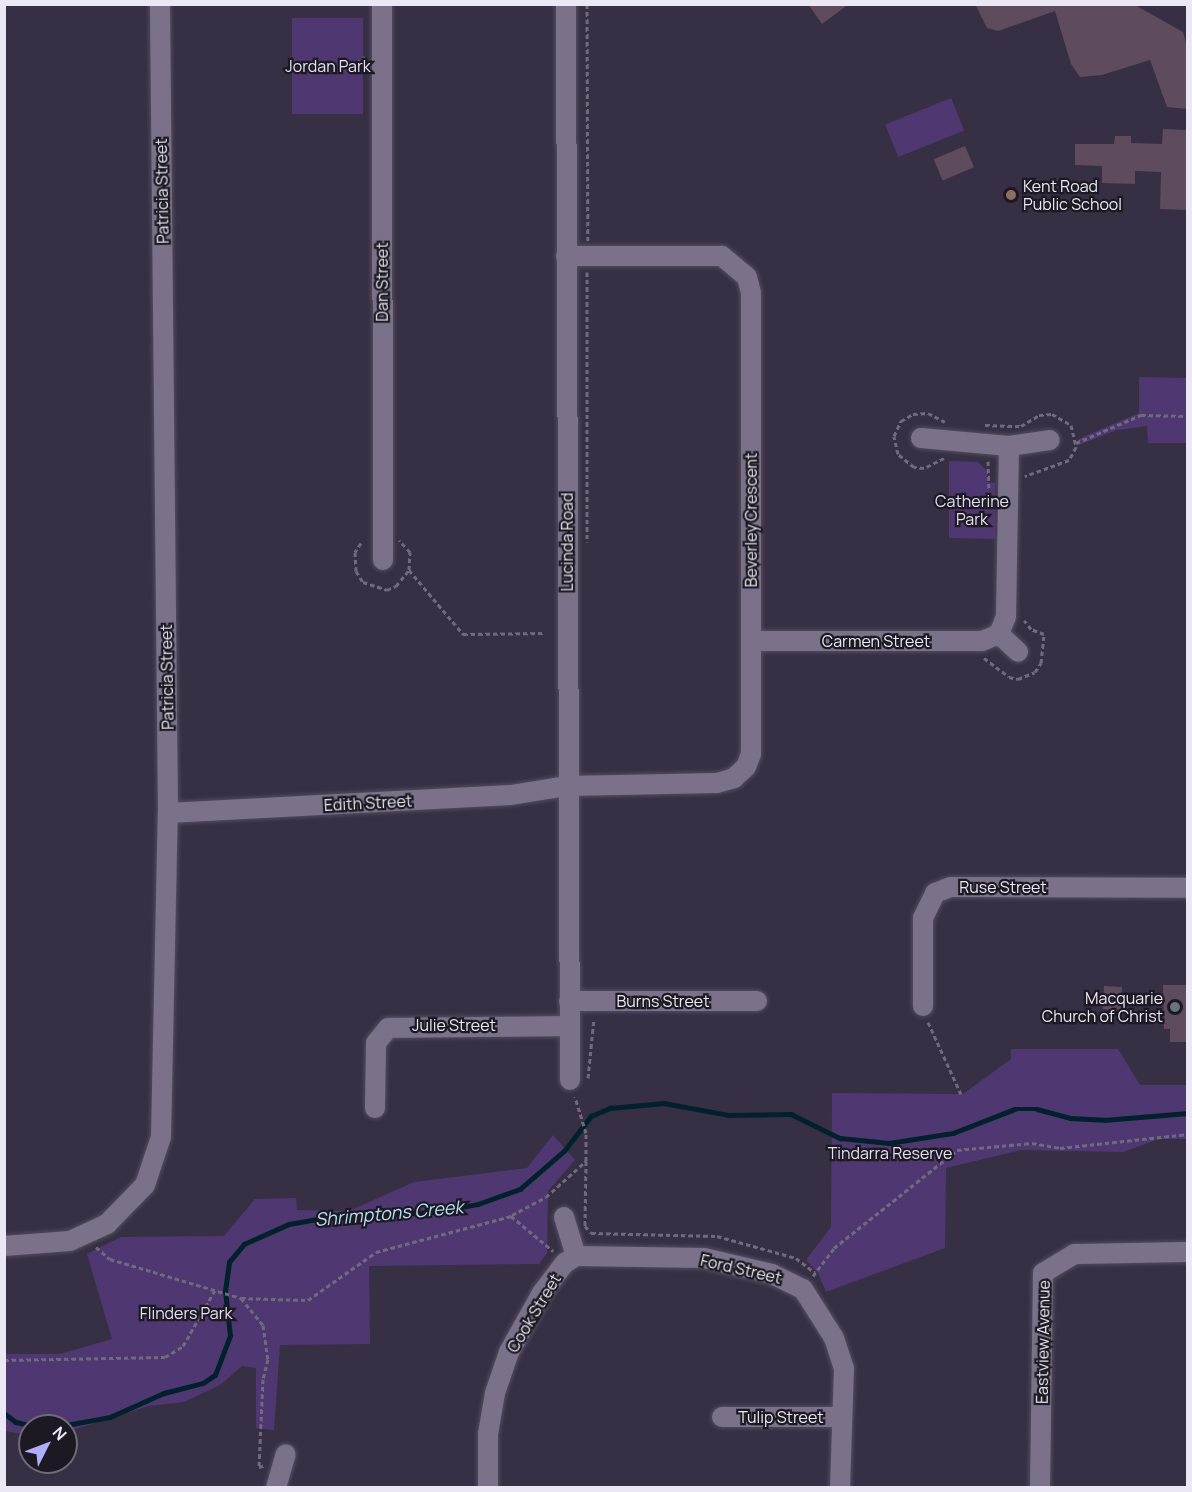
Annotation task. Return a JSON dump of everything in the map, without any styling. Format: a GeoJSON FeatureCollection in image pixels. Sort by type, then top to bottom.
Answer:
{"type":"FeatureCollection","features":[{"type":"Feature","properties":{"kind":"street","name":"Patricia Street"},"geometry":{"type":"LineString","coordinates":[[4,1246],[56,1244],[88,1234],[126,1208],[145,1185],[158,1151],[168,813],[160,4]]}},
{"type":"Feature","properties":{"kind":"street","name":"Dan Street"},"geometry":{"type":"LineString","coordinates":[[382,4],[383,560]]}},
{"type":"Feature","properties":{"kind":"street","name":"Lucinda Road"},"geometry":{"type":"LineString","coordinates":[[566,4],[567,786],[569,1026],[572,1087]]}},
{"type":"Feature","properties":{"kind":"street","name":"Beverley Crescent"},"geometry":{"type":"LineString","coordinates":[[566,256],[722,256],[747,277],[751,292],[752,641],[751,754],[746,767],[734,778],[717,783],[567,786]]}},
{"type":"Feature","properties":{"kind":"street"},"geometry":{"type":"LineString","coordinates":[[921,438],[1009,446],[1050,440]]}},
{"type":"Feature","properties":{"kind":"street"},"geometry":{"type":"LineString","coordinates":[[1009,446],[1006,617],[999,634],[1018,652]]}},
{"type":"Feature","properties":{"kind":"street","name":"Carmen Street"},"geometry":{"type":"LineString","coordinates":[[752,641],[982,641],[999,634]]}},
{"type":"Feature","properties":{"kind":"street","name":"Edith Street"},"geometry":{"type":"LineString","coordinates":[[168,813],[511,795],[567,786]]}},
{"type":"Feature","properties":{"kind":"street","name":"Ruse Street"},"geometry":{"type":"LineString","coordinates":[[923,1006],[923,918],[935,893],[951,886],[1188,888]]}},
{"type":"Feature","properties":{"kind":"street","name":"Burns Street"},"geometry":{"type":"LineString","coordinates":[[569,1001],[757,1001]]}},
{"type":"Feature","properties":{"kind":"street","name":"Julie Street"},"geometry":{"type":"LineString","coordinates":[[375,1108],[376,1043],[388,1028],[569,1026]]}},
{"type":"Feature","properties":{"kind":"street"},"geometry":{"type":"LineString","coordinates":[[564,1218],[570,1259]]}},
{"type":"Feature","properties":{"kind":"street","name":"Eastview Avenue"},"geometry":{"type":"LineString","coordinates":[[1040,1488],[1043,1273],[1074,1254],[1188,1252]]}},
{"type":"Feature","properties":{"kind":"street","name":"Ford Street"},"geometry":{"type":"LineString","coordinates":[[570,1259],[704,1258],[772,1274],[803,1289],[834,1338],[844,1368],[840,1488]]}},
{"type":"Feature","properties":{"kind":"street","name":"Cook Street"},"geometry":{"type":"LineString","coordinates":[[488,1488],[488,1434],[495,1394],[508,1352],[542,1293],[570,1259]]}},
{"type":"Feature","properties":{"kind":"street","name":"Tulip Street"},"geometry":{"type":"LineString","coordinates":[[722,1417],[841,1417]]}},
{"type":"Feature","properties":{"kind":"street"},"geometry":{"type":"LineString","coordinates":[[276,1488],[284,1458]]}},
{"type":"Feature","properties":{"kind":"path"},"geometry":{"type":"LineString","coordinates":[[587,4],[588,246]]}},
{"type":"Feature","properties":{"kind":"path"},"geometry":{"type":"LineString","coordinates":[[946,457],[924,468],[914,467],[898,454],[894,436],[901,422],[913,414],[928,413],[949,424]]}},
{"type":"Feature","properties":{"kind":"path"},"geometry":{"type":"LineString","coordinates":[[980,425],[1021,426],[1039,415],[1052,414],[1071,425],[1076,443],[1069,460],[1056,467],[1031,471],[1022,486]]}},
{"type":"Feature","properties":{"kind":"path"},"geometry":{"type":"LineString","coordinates":[[1076,443],[1141,415],[1188,416]]}},
{"type":"Feature","properties":{"kind":"path"},"geometry":{"type":"LineString","coordinates":[[979,459],[989,461],[989,495]]}},
{"type":"Feature","properties":{"kind":"path"},"geometry":{"type":"LineString","coordinates":[[399,529],[399,541],[410,552],[409,570],[463,634],[543,633]]}},
{"type":"Feature","properties":{"kind":"path"},"geometry":{"type":"LineString","coordinates":[[975,657],[988,660],[1002,672],[1018,679],[1035,672],[1041,663],[1044,634],[1025,624],[1022,612]]}},
{"type":"Feature","properties":{"kind":"path"},"geometry":{"type":"LineString","coordinates":[[923,1006],[931,1031],[961,1094]]}},
{"type":"Feature","properties":{"kind":"path"},"geometry":{"type":"LineString","coordinates":[[572,1087],[586,1133],[585,1226],[591,1233]]}},
{"type":"Feature","properties":{"kind":"path"},"geometry":{"type":"LineString","coordinates":[[803,1289],[834,1248],[957,1150],[1032,1143],[1060,1148],[1188,1134]]}},
{"type":"Feature","properties":{"kind":"path"},"geometry":{"type":"LineString","coordinates":[[88,1234],[99,1253],[110,1259],[241,1298],[308,1300],[376,1252],[511,1216],[546,1197],[586,1161]]}},
{"type":"Feature","properties":{"kind":"path"},"geometry":{"type":"LineString","coordinates":[[511,1216],[570,1259]]}},
{"type":"Feature","properties":{"kind":"path"},"geometry":{"type":"LineString","coordinates":[[4,1360],[165,1357],[183,1346],[215,1290]]}},
{"type":"Feature","properties":{"kind":"path"},"geometry":{"type":"LineString","coordinates":[[241,1298],[263,1325],[268,1359],[263,1379],[259,1467],[284,1458]]}},
{"type":"Feature","properties":{"kind":"green space","name":"Jordan Park"},"geometry":{"type":"Polygon","coordinates":[[[292,18],[363,18],[363,114],[292,114],[292,18]]]}},
{"type":"Feature","properties":{"kind":"green space"},"geometry":{"type":"Polygon","coordinates":[[[951,98],[964,130],[898,157],[885,125],[951,98]]]}},
{"type":"Feature","properties":{"kind":"green space"},"geometry":{"type":"Polygon","coordinates":[[[1139,377],[1187,378],[1187,443],[1148,443],[1147,426],[1117,430],[1079,445],[1078,439],[1139,413],[1139,377]]]}},
{"type":"Feature","properties":{"kind":"green space","name":"Catherine Park"},"geometry":{"type":"Polygon","coordinates":[[[949,461],[978,462],[987,471],[987,482],[995,483],[995,539],[949,538],[949,461]]]}},
{"type":"Feature","properties":{"kind":"green space","name":"Tindarra Reserve"},"geometry":{"type":"Polygon","coordinates":[[[1011,1049],[1118,1049],[1140,1085],[1187,1085],[1187,1139],[1159,1139],[1123,1152],[1021,1150],[946,1168],[945,1248],[826,1292],[818,1273],[806,1260],[831,1227],[832,1093],[963,1094],[1011,1059],[1011,1049]]]}},
{"type":"Feature","properties":{"kind":"green space","name":"Flinders Park"},"geometry":{"type":"Polygon","coordinates":[[[553,1135],[575,1160],[548,1191],[547,1253],[539,1264],[369,1266],[370,1344],[280,1345],[274,1430],[256,1428],[256,1368],[242,1366],[220,1385],[184,1402],[149,1406],[78,1428],[78,1414],[18,1414],[18,1433],[5,1431],[5,1354],[60,1354],[112,1339],[87,1254],[121,1237],[224,1236],[255,1199],[296,1198],[297,1210],[349,1211],[414,1182],[527,1168],[553,1135]]]}},
{"type":"Feature","properties":{"kind":"building"},"geometry":{"type":"Polygon","coordinates":[[[808,4],[849,4],[822,24],[808,4]]]}},
{"type":"Feature","properties":{"kind":"building"},"geometry":{"type":"Polygon","coordinates":[[[975,4],[1133,4],[1183,32],[1188,50],[1188,109],[1167,107],[1150,60],[1102,75],[1080,77],[1071,64],[1055,11],[998,31],[987,28],[975,4]]]}},
{"type":"Feature","properties":{"kind":"building"},"geometry":{"type":"Polygon","coordinates":[[[1163,129],[1188,130],[1188,210],[1160,209],[1161,172],[1135,171],[1135,184],[1102,183],[1102,166],[1075,165],[1075,144],[1114,144],[1115,136],[1131,136],[1131,143],[1162,144],[1163,129]]]}},
{"type":"Feature","properties":{"kind":"building"},"geometry":{"type":"Polygon","coordinates":[[[965,146],[974,167],[943,180],[934,159],[965,146]]]}},
{"type":"Feature","properties":{"kind":"building","name":"Macquarie Church of Christ"},"geometry":{"type":"Polygon","coordinates":[[[1163,985],[1188,985],[1188,1042],[1170,1042],[1170,1029],[1164,1029],[1163,985]]]}},
{"type":"Feature","properties":{"kind":"building"},"geometry":{"type":"Polygon","coordinates":[[[1104,986],[1122,987],[1121,1010],[1103,1009],[1104,986]]]}},
{"type":"Feature","properties":{"kind":"waterway","name":"Shrimptons Creek"},"geometry":{"type":"LineString","coordinates":[[78,1423],[110,1417],[164,1393],[203,1383],[215,1375],[230,1336],[225,1291],[229,1262],[244,1244],[289,1224],[324,1218],[434,1212],[478,1204],[520,1189],[564,1151],[591,1116],[610,1108],[664,1103],[729,1115],[791,1114],[840,1138],[889,1143],[953,1133],[1015,1109],[1037,1109],[1070,1118],[1104,1120],[1188,1113]]}},
{"type":"Feature","properties":{"kind":"waterway","name":"Shrimptons Creek"},"geometry":{"type":"LineString","coordinates":[[4,1413],[18,1422]]}},
{"type":"Feature","properties":{"kind":"place","name":"Kent Road Public School"},"geometry":{"type":"Point","coordinates":[1011,195]}},
{"type":"Feature","properties":{"kind":"place","name":"Macquarie Church of Christ"},"geometry":{"type":"Point","coordinates":[1175,1007]}}]}
